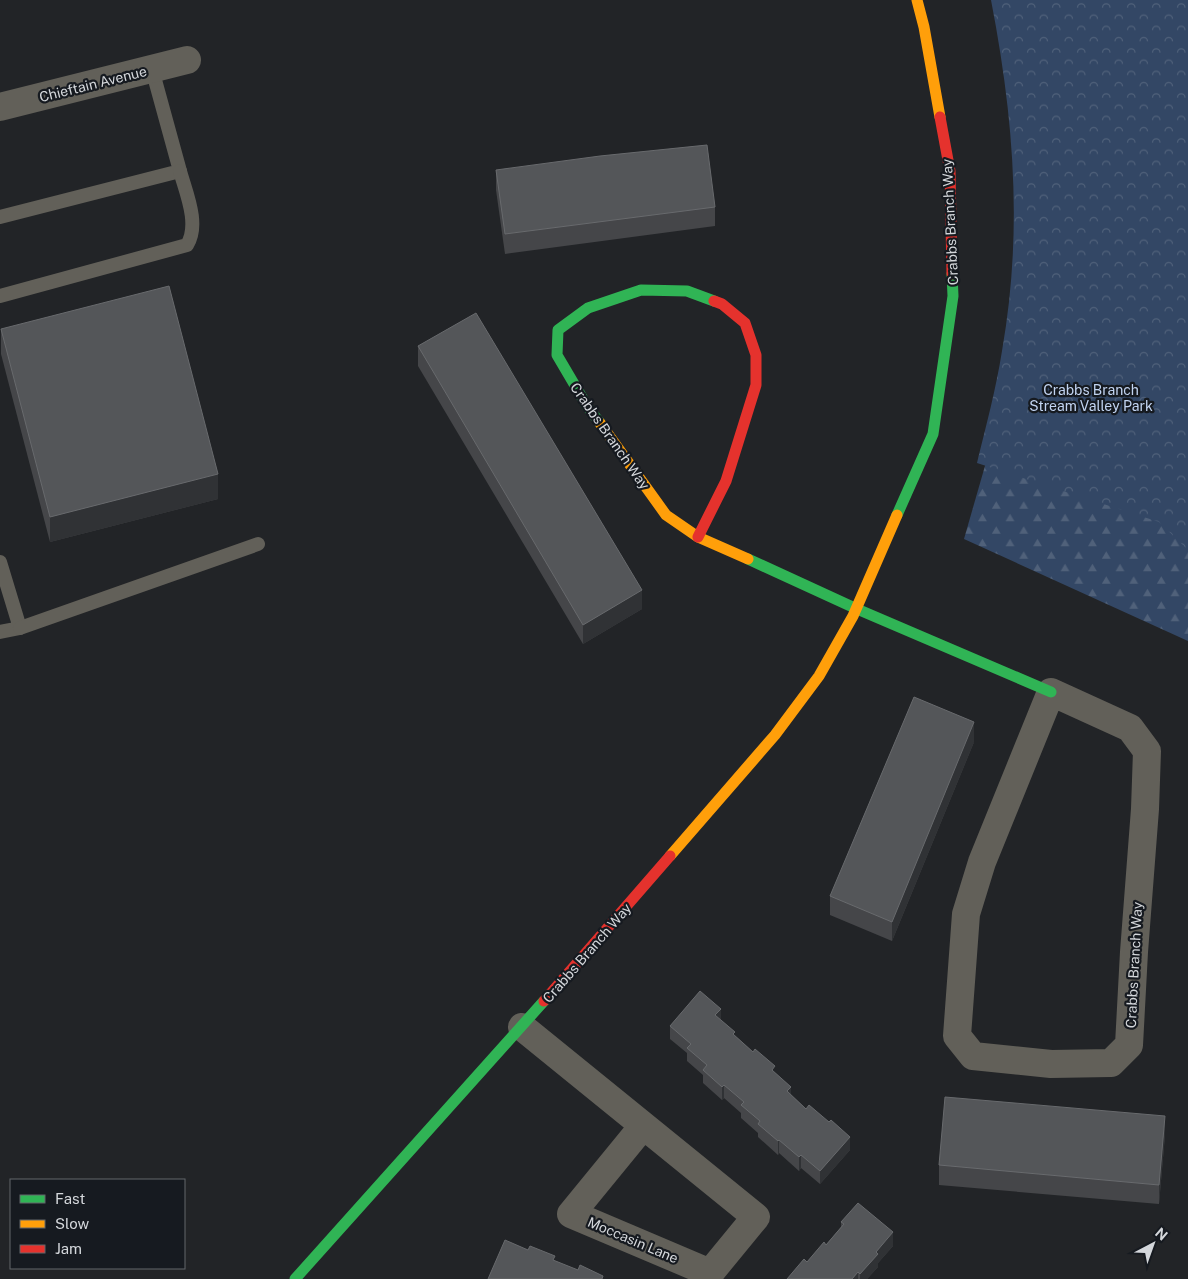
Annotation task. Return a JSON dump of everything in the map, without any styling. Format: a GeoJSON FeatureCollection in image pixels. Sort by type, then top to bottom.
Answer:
{"type":"FeatureCollection","features":[{"type":"Feature","properties":{"kind":"street","name":"Crabbs Branch Way"},"geometry":{"type":"LineString","coordinates":[[295,1279],[522,1027],[775,736],[819,676],[857,609],[933,434],[953,296],[950,171],[924,27],[917,0]]}},
{"type":"Feature","properties":{"kind":"street","name":"Chieftain Avenue"},"geometry":{"type":"LineString","coordinates":[[0,107],[187,60]]}},
{"type":"Feature","properties":{"kind":"street","name":"Crabbs Branch Way"},"geometry":{"type":"LineString","coordinates":[[698,537],[726,481],[756,385],[756,355],[745,323],[722,304],[687,291],[641,290],[588,308],[558,330],[557,355],[587,406],[666,515],[698,537],[857,609],[1051,692],[1130,728],[1147,751],[1145,810],[1129,1045],[1111,1063],[1051,1064],[973,1056],[957,1036],[966,914],[982,862],[1051,692]]}},
{"type":"Feature","properties":{"kind":"street","name":"Moccasin Lane"},"geometry":{"type":"LineString","coordinates":[[522,1027],[756,1217],[710,1273],[571,1214],[643,1126]]}},
{"type":"Feature","properties":{"kind":"lane"},"geometry":{"type":"LineString","coordinates":[[0,296],[187,245],[192,237],[192,226],[180,171],[152,69]]}},
{"type":"Feature","properties":{"kind":"lane"},"geometry":{"type":"LineString","coordinates":[[0,217],[180,171]]}},
{"type":"Feature","properties":{"kind":"lane"},"geometry":{"type":"LineString","coordinates":[[0,632],[20,628],[258,544]]}},
{"type":"Feature","properties":{"kind":"lane"},"geometry":{"type":"LineString","coordinates":[[0,562],[20,628]]}},
{"type":"Feature","properties":{"kind":"green space","name":"Crabbs Branch Stream Valley Park"},"geometry":{"type":"Polygon","coordinates":[[[991,0],[1188,0],[1188,550],[1159,522],[977,463],[1002,351],[1012,262],[1014,219],[1010,132],[999,44],[991,0]]]}},
{"type":"Feature","properties":{"kind":"green space","name":"Crabbs Branch Stream Valley Park"},"geometry":{"type":"Polygon","coordinates":[[[1188,0],[1188,641],[964,539],[1024,330],[1188,0]]]}},
{"type":"Feature","properties":{"kind":"building"},"geometry":{"type":"Polygon","coordinates":[[[707,145],[715,207],[505,234],[496,170],[600,156],[707,145]]]}},
{"type":"Feature","properties":{"kind":"building"},"geometry":{"type":"Polygon","coordinates":[[[169,286],[218,474],[50,517],[1,329],[169,286]]]}},
{"type":"Feature","properties":{"kind":"building"},"geometry":{"type":"Polygon","coordinates":[[[476,313],[642,590],[583,625],[418,346],[476,313]]]}},
{"type":"Feature","properties":{"kind":"building"},"geometry":{"type":"Polygon","coordinates":[[[914,697],[974,722],[892,922],[830,896],[914,697]]]}},
{"type":"Feature","properties":{"kind":"building"},"geometry":{"type":"Polygon","coordinates":[[[700,991],[721,1009],[715,1015],[735,1032],[733,1034],[753,1052],[755,1049],[775,1066],[772,1070],[791,1087],[787,1091],[806,1109],[809,1105],[829,1122],[831,1120],[850,1137],[820,1171],[801,1155],[799,1157],[758,1124],[760,1121],[741,1105],[744,1102],[724,1085],[722,1087],[703,1070],[707,1065],[687,1048],[691,1044],[670,1026],[700,991]]]}},
{"type":"Feature","properties":{"kind":"building"},"geometry":{"type":"Polygon","coordinates":[[[945,1097],[1165,1116],[1159,1185],[939,1165],[945,1097]]]}},
{"type":"Feature","properties":{"kind":"building"},"geometry":{"type":"Polygon","coordinates":[[[858,1203],[893,1232],[876,1252],[878,1254],[860,1274],[858,1272],[852,1279],[787,1279],[804,1259],[807,1262],[824,1242],[826,1245],[844,1224],[841,1222],[858,1203]]]}},
{"type":"Feature","properties":{"kind":"building"},"geometry":{"type":"Polygon","coordinates":[[[505,1240],[528,1250],[530,1246],[555,1256],[553,1260],[578,1270],[580,1265],[603,1276],[602,1279],[488,1279],[505,1240]]]}},
{"type":"Feature","properties":{"kind":"traffic: fast"},"geometry":{"type":"LineString","coordinates":[[897,515],[933,434],[953,296],[952,274]]}},
{"type":"Feature","properties":{"kind":"traffic: fast"},"geometry":{"type":"LineString","coordinates":[[600,423],[587,406],[557,355],[558,330],[588,308],[641,290],[687,291],[714,301]]}},
{"type":"Feature","properties":{"kind":"traffic: fast"},"geometry":{"type":"LineString","coordinates":[[748,559],[857,609],[1051,692]]}},
{"type":"Feature","properties":{"kind":"traffic: fast"},"geometry":{"type":"LineString","coordinates":[[295,1279],[544,1001]]}},
{"type":"Feature","properties":{"kind":"traffic: slow"},"geometry":{"type":"LineString","coordinates":[[917,0],[924,27],[940,117]]}},
{"type":"Feature","properties":{"kind":"traffic: slow"},"geometry":{"type":"LineString","coordinates":[[600,423],[666,515],[698,537],[748,559]]}},
{"type":"Feature","properties":{"kind":"traffic: slow"},"geometry":{"type":"LineString","coordinates":[[670,856],[775,735],[819,676],[853,616],[897,515]]}},
{"type":"Feature","properties":{"kind":"traffic: jam"},"geometry":{"type":"LineString","coordinates":[[940,117],[950,171],[952,274]]}},
{"type":"Feature","properties":{"kind":"traffic: jam"},"geometry":{"type":"LineString","coordinates":[[698,537],[726,481],[756,385],[756,355],[745,323],[722,304],[714,301]]}},
{"type":"Feature","properties":{"kind":"traffic: jam"},"geometry":{"type":"LineString","coordinates":[[544,1001],[670,856]]}}]}
